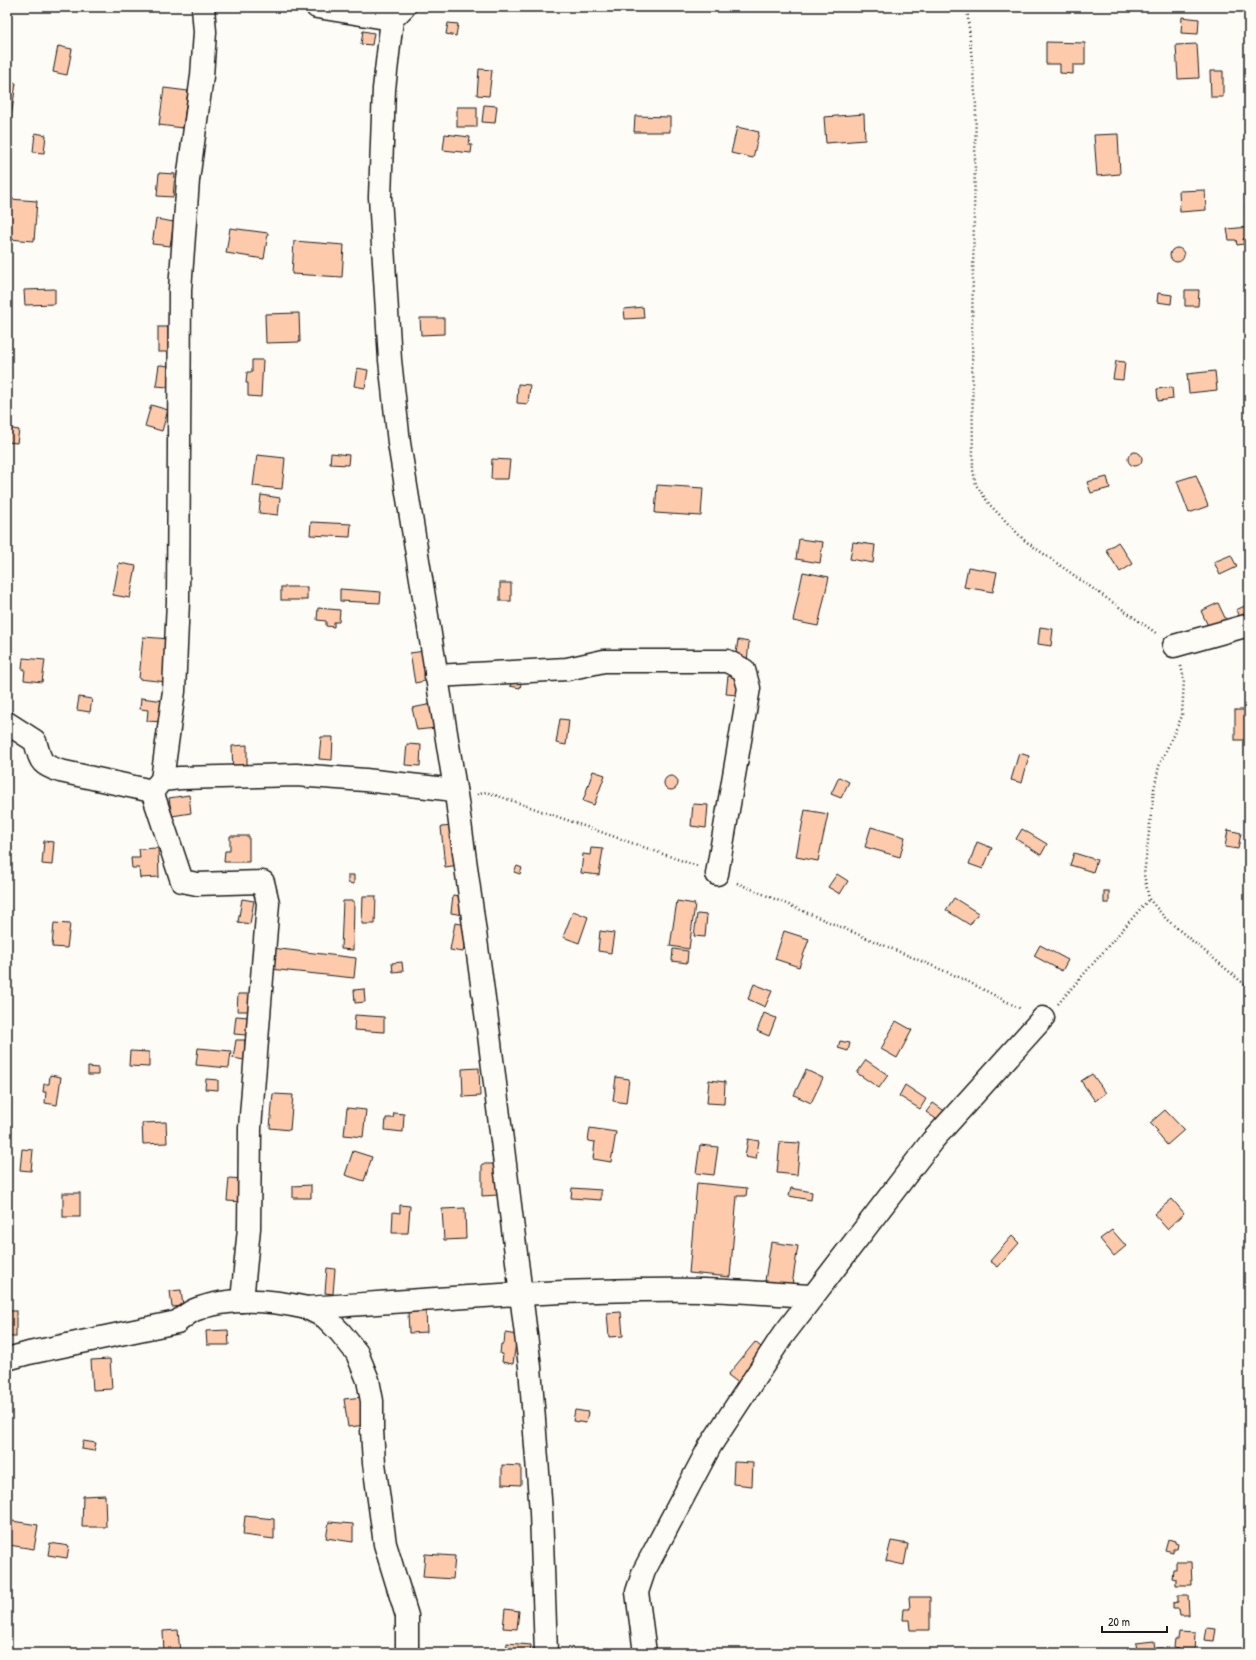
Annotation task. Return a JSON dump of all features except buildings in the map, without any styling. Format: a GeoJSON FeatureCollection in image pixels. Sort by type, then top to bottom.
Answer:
{"type":"FeatureCollection","features":[{"type":"Feature","properties":{"kind":"street"},"geometry":{"type":"LineString","coordinates":[[203,7],[205,32],[202,76],[188,180],[180,290],[178,601],[174,691],[158,786],[182,881],[197,884],[263,882],[268,903],[250,1128],[249,1228],[242,1301]]}},
{"type":"Feature","properties":{"kind":"street"},"geometry":{"type":"LineString","coordinates":[[317,7],[398,13],[384,89],[380,197],[390,352],[399,443],[456,795],[489,1035],[530,1367],[541,1512],[546,1653]]}},
{"type":"Feature","properties":{"kind":"street"},"geometry":{"type":"LineString","coordinates":[[1174,646],[1249,624]]}},
{"type":"Feature","properties":{"kind":"street"},"geometry":{"type":"LineString","coordinates":[[436,676],[567,669],[604,661],[727,661],[744,670],[749,688],[717,874]]}},
{"type":"Feature","properties":{"kind":"street"},"geometry":{"type":"LineString","coordinates":[[7,724],[35,741],[42,762],[47,767],[60,771],[158,786],[180,778],[296,775],[365,780],[456,795]]}},
{"type":"Feature","properties":{"kind":"street"},"geometry":{"type":"LineString","coordinates":[[645,1653],[637,1592],[644,1571],[710,1446],[781,1338],[932,1141],[1043,1018]]}},
{"type":"Feature","properties":{"kind":"street"},"geometry":{"type":"LineString","coordinates":[[307,1308],[521,1293],[704,1290],[813,1296]]}},
{"type":"Feature","properties":{"kind":"street"},"geometry":{"type":"LineString","coordinates":[[7,1359],[177,1322],[196,1309],[221,1303],[254,1300],[282,1302],[307,1308],[325,1318],[340,1332],[357,1354],[368,1380],[372,1401],[374,1463],[385,1544],[407,1616],[407,1653]]}},
{"type":"Feature","properties":{"kind":"path"},"geometry":{"type":"LineString","coordinates":[[967,7],[976,104],[972,329],[973,470],[976,485],[990,505],[1024,540],[1174,646],[1182,668],[1184,679],[1182,716],[1159,766],[1154,789],[1144,875],[1149,899],[1166,919],[1249,988]]}},
{"type":"Feature","properties":{"kind":"path"},"geometry":{"type":"LineString","coordinates":[[456,795],[486,792],[717,874],[961,978],[1039,1018],[1043,1018],[1052,1011],[1149,899]]}}]}
